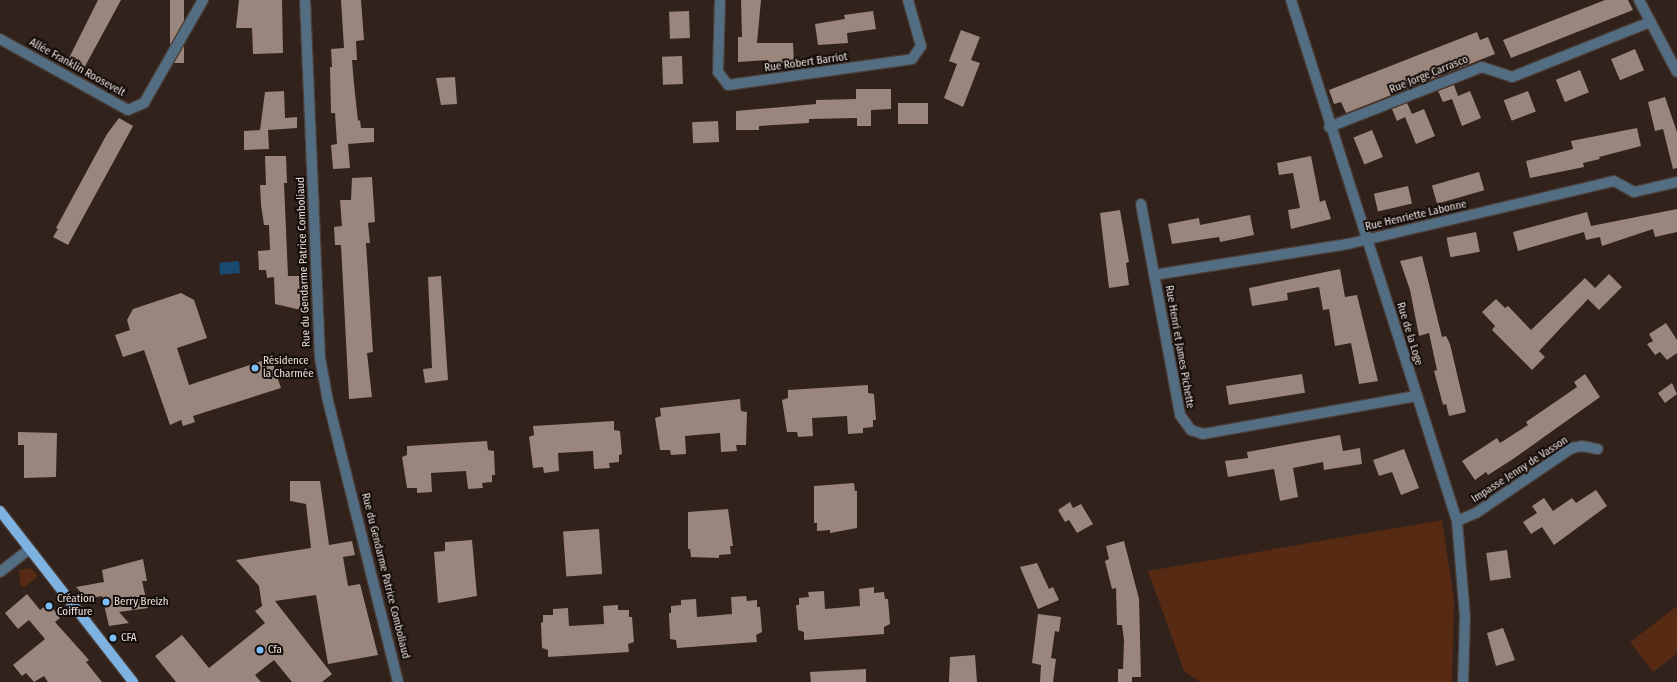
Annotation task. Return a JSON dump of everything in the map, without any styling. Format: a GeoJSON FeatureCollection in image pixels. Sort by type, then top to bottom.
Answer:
{"type":"FeatureCollection","features":[{"type":"Feature","properties":{"kind":"main road"},"geometry":{"type":"LineString","coordinates":[[0,511],[28,550],[134,682]]}},
{"type":"Feature","properties":{"kind":"street","name":"Allée Franklin Roosevelt"},"geometry":{"type":"LineString","coordinates":[[0,39],[128,110],[144,103],[203,0]]}},
{"type":"Feature","properties":{"kind":"street","name":"Rue du Gendarme Patrice Comboliaud"},"geometry":{"type":"LineString","coordinates":[[305,0],[320,358],[328,401],[398,682]]}},
{"type":"Feature","properties":{"kind":"street","name":"Rue Robert Barriot"},"geometry":{"type":"LineString","coordinates":[[720,0],[718,72],[728,85],[912,59],[921,46],[908,0]]}},
{"type":"Feature","properties":{"kind":"street","name":"Rue de la Loge"},"geometry":{"type":"LineString","coordinates":[[1291,0],[1329,127],[1367,240],[1457,521],[1465,616],[1463,682]]}},
{"type":"Feature","properties":{"kind":"street"},"geometry":{"type":"LineString","coordinates":[[1639,0],[1677,72]]}},
{"type":"Feature","properties":{"kind":"street","name":"Rue Jorge Carrasco"},"geometry":{"type":"LineString","coordinates":[[1329,127],[1482,67],[1512,77],[1650,22]]}},
{"type":"Feature","properties":{"kind":"street","name":"Rue Henriette Labonne"},"geometry":{"type":"LineString","coordinates":[[1154,276],[1367,240],[1614,181],[1634,192],[1677,182]]}},
{"type":"Feature","properties":{"kind":"street","name":"Rue Henri et James Pichette"},"geometry":{"type":"LineString","coordinates":[[1141,204],[1180,415],[1191,430],[1203,434],[1416,396]]}},
{"type":"Feature","properties":{"kind":"street","name":"Impasse Jenny de Vasson"},"geometry":{"type":"LineString","coordinates":[[1457,521],[1476,513],[1572,448],[1582,446],[1598,449]]}},
{"type":"Feature","properties":{"kind":"street"},"geometry":{"type":"LineString","coordinates":[[0,572],[28,550]]}},
{"type":"Feature","properties":{"kind":"shaded area"},"geometry":{"type":"Polygon","coordinates":[[[1442,520],[1454,600],[1452,682],[1200,682],[1184,671],[1148,571],[1442,520]]]}},
{"type":"Feature","properties":{"kind":"shaded area"},"geometry":{"type":"Polygon","coordinates":[[[31,568],[38,576],[24,588],[20,585],[19,570],[31,568]]]}},
{"type":"Feature","properties":{"kind":"shaded area"},"geometry":{"type":"Polygon","coordinates":[[[1677,606],[1677,654],[1653,672],[1630,642],[1677,606]]]}},
{"type":"Feature","properties":{"kind":"water"},"geometry":{"type":"Polygon","coordinates":[[[239,261],[240,273],[220,275],[219,263],[239,261]]]}},
{"type":"Feature","properties":{"kind":"building"},"geometry":{"type":"Polygon","coordinates":[[[98,0],[121,0],[83,70],[67,62],[98,0]]]}},
{"type":"Feature","properties":{"kind":"building"},"geometry":{"type":"Polygon","coordinates":[[[170,0],[184,0],[184,63],[170,63],[170,0]]]}},
{"type":"Feature","properties":{"kind":"building"},"geometry":{"type":"Polygon","coordinates":[[[239,0],[282,0],[283,53],[253,54],[252,28],[236,28],[239,0]]]}},
{"type":"Feature","properties":{"kind":"building"},"geometry":{"type":"Polygon","coordinates":[[[341,0],[361,0],[364,40],[356,41],[357,60],[352,60],[354,84],[358,121],[360,120],[361,128],[374,128],[374,142],[348,144],[350,168],[333,169],[331,145],[337,144],[335,113],[331,113],[330,67],[332,67],[331,49],[344,48],[341,0]]]}},
{"type":"Feature","properties":{"kind":"building"},"geometry":{"type":"Polygon","coordinates":[[[741,0],[761,0],[757,43],[793,43],[794,63],[768,64],[768,60],[738,62],[738,37],[742,37],[741,0]]]}},
{"type":"Feature","properties":{"kind":"building"},"geometry":{"type":"Polygon","coordinates":[[[1605,0],[1628,0],[1633,10],[1511,58],[1503,40],[1605,0]]]}},
{"type":"Feature","properties":{"kind":"building"},"geometry":{"type":"Polygon","coordinates":[[[689,11],[690,38],[670,39],[669,12],[689,11]]]}},
{"type":"Feature","properties":{"kind":"building"},"geometry":{"type":"Polygon","coordinates":[[[873,11],[876,29],[847,33],[848,43],[818,45],[815,24],[845,19],[844,15],[873,11]]]}},
{"type":"Feature","properties":{"kind":"building"},"geometry":{"type":"Polygon","coordinates":[[[961,30],[980,37],[971,60],[980,63],[963,107],[944,98],[957,64],[949,61],[961,30]]]}},
{"type":"Feature","properties":{"kind":"building"},"geometry":{"type":"Polygon","coordinates":[[[1477,32],[1480,40],[1488,37],[1495,54],[1346,113],[1341,102],[1334,104],[1329,90],[1477,32]]]}},
{"type":"Feature","properties":{"kind":"building"},"geometry":{"type":"Polygon","coordinates":[[[1635,49],[1644,70],[1620,80],[1611,59],[1635,49]]]}},
{"type":"Feature","properties":{"kind":"building"},"geometry":{"type":"Polygon","coordinates":[[[682,56],[683,84],[663,85],[662,57],[682,56]]]}},
{"type":"Feature","properties":{"kind":"building"},"geometry":{"type":"Polygon","coordinates":[[[1580,70],[1589,92],[1565,102],[1556,80],[1580,70]]]}},
{"type":"Feature","properties":{"kind":"building"},"geometry":{"type":"Polygon","coordinates":[[[455,77],[457,104],[441,105],[436,78],[455,77]]]}},
{"type":"Feature","properties":{"kind":"building"},"geometry":{"type":"Polygon","coordinates":[[[1454,85],[1458,96],[1470,91],[1481,118],[1462,126],[1452,99],[1443,102],[1438,91],[1454,85]]]}},
{"type":"Feature","properties":{"kind":"building"},"geometry":{"type":"Polygon","coordinates":[[[856,89],[891,89],[891,109],[871,110],[871,126],[857,126],[857,118],[809,119],[809,123],[759,126],[759,130],[736,130],[736,111],[816,104],[816,100],[856,99],[856,89]]]}},
{"type":"Feature","properties":{"kind":"building"},"geometry":{"type":"Polygon","coordinates":[[[284,91],[285,118],[297,117],[297,128],[268,130],[269,149],[244,150],[244,131],[260,130],[265,92],[284,91]]]}},
{"type":"Feature","properties":{"kind":"building"},"geometry":{"type":"Polygon","coordinates":[[[1528,91],[1536,112],[1512,121],[1504,100],[1528,91]]]}},
{"type":"Feature","properties":{"kind":"building"},"geometry":{"type":"Polygon","coordinates":[[[1665,97],[1677,132],[1677,168],[1673,169],[1663,129],[1655,131],[1648,102],[1665,97]]]}},
{"type":"Feature","properties":{"kind":"building"},"geometry":{"type":"Polygon","coordinates":[[[898,103],[928,103],[928,124],[898,124],[898,103]]]}},
{"type":"Feature","properties":{"kind":"building"},"geometry":{"type":"Polygon","coordinates":[[[1407,103],[1412,114],[1424,109],[1435,136],[1416,144],[1405,117],[1397,121],[1392,109],[1407,103]]]}},
{"type":"Feature","properties":{"kind":"building"},"geometry":{"type":"Polygon","coordinates":[[[119,118],[133,126],[68,245],[53,237],[58,229],[56,228],[107,134],[119,118]]]}},
{"type":"Feature","properties":{"kind":"building"},"geometry":{"type":"Polygon","coordinates":[[[718,121],[719,142],[693,143],[692,122],[718,121]]]}},
{"type":"Feature","properties":{"kind":"building"},"geometry":{"type":"Polygon","coordinates":[[[1637,128],[1641,146],[1599,157],[1600,159],[1583,163],[1584,167],[1530,178],[1526,161],[1573,149],[1571,141],[1637,128]]]}},
{"type":"Feature","properties":{"kind":"building"},"geometry":{"type":"Polygon","coordinates":[[[1372,130],[1383,157],[1364,164],[1353,137],[1372,130]]]}},
{"type":"Feature","properties":{"kind":"building"},"geometry":{"type":"Polygon","coordinates":[[[265,156],[286,156],[287,183],[284,183],[288,276],[299,276],[301,310],[275,304],[274,277],[267,278],[266,270],[259,270],[258,251],[270,250],[269,225],[264,225],[261,205],[260,185],[266,185],[265,156]]]}},
{"type":"Feature","properties":{"kind":"building"},"geometry":{"type":"Polygon","coordinates":[[[1311,156],[1320,202],[1325,200],[1331,219],[1291,229],[1288,210],[1300,208],[1293,173],[1279,175],[1277,163],[1311,156]]]}},
{"type":"Feature","properties":{"kind":"building"},"geometry":{"type":"Polygon","coordinates":[[[1479,172],[1484,190],[1437,204],[1432,186],[1479,172]]]}},
{"type":"Feature","properties":{"kind":"building"},"geometry":{"type":"Polygon","coordinates":[[[372,177],[375,222],[368,223],[370,243],[366,243],[373,352],[367,353],[372,397],[349,399],[341,245],[335,245],[334,227],[342,226],[340,200],[351,200],[352,178],[372,177]]]}},
{"type":"Feature","properties":{"kind":"building"},"geometry":{"type":"Polygon","coordinates":[[[1408,186],[1412,204],[1378,211],[1374,194],[1408,186]]]}},
{"type":"Feature","properties":{"kind":"building"},"geometry":{"type":"Polygon","coordinates":[[[1677,209],[1677,232],[1655,237],[1653,229],[1602,246],[1600,237],[1586,240],[1584,232],[1518,251],[1513,232],[1587,212],[1591,226],[1677,209]]]}},
{"type":"Feature","properties":{"kind":"building"},"geometry":{"type":"Polygon","coordinates":[[[1120,210],[1129,262],[1126,263],[1129,285],[1109,288],[1100,213],[1120,210]]]}},
{"type":"Feature","properties":{"kind":"building"},"geometry":{"type":"Polygon","coordinates":[[[1250,215],[1254,235],[1220,242],[1219,237],[1172,244],[1168,224],[1199,218],[1200,225],[1250,215]]]}},
{"type":"Feature","properties":{"kind":"building"},"geometry":{"type":"Polygon","coordinates":[[[1476,232],[1480,252],[1450,257],[1447,238],[1476,232]]]}},
{"type":"Feature","properties":{"kind":"building"},"geometry":{"type":"Polygon","coordinates":[[[1422,256],[1442,337],[1446,336],[1450,344],[1466,412],[1449,416],[1446,404],[1443,405],[1434,371],[1437,370],[1429,333],[1419,336],[1410,290],[1400,261],[1422,256]]]}},
{"type":"Feature","properties":{"kind":"building"},"geometry":{"type":"Polygon","coordinates":[[[1340,269],[1345,297],[1357,295],[1378,381],[1359,384],[1351,343],[1335,346],[1329,309],[1323,310],[1319,287],[1287,293],[1288,300],[1252,306],[1249,288],[1340,269]]]}},
{"type":"Feature","properties":{"kind":"building"},"geometry":{"type":"Polygon","coordinates":[[[1609,274],[1622,287],[1599,310],[1588,299],[1539,351],[1545,357],[1532,370],[1492,330],[1495,326],[1482,312],[1496,299],[1505,308],[1508,306],[1531,330],[1585,278],[1595,288],[1609,274]]]}},
{"type":"Feature","properties":{"kind":"building"},"geometry":{"type":"Polygon","coordinates":[[[441,276],[448,380],[425,383],[423,369],[432,368],[428,277],[441,276]]]}},
{"type":"Feature","properties":{"kind":"building","name":"Résidence la Charmée"},"geometry":{"type":"Polygon","coordinates":[[[181,293],[194,300],[207,338],[177,348],[189,385],[271,358],[281,388],[193,416],[195,422],[183,426],[181,420],[170,425],[144,350],[123,357],[115,335],[130,330],[127,320],[133,309],[181,293]]]}},
{"type":"Feature","properties":{"kind":"building"},"geometry":{"type":"Polygon","coordinates":[[[1666,323],[1677,340],[1677,353],[1667,360],[1660,352],[1655,355],[1647,344],[1653,341],[1649,334],[1666,323]]]}},
{"type":"Feature","properties":{"kind":"building"},"geometry":{"type":"Polygon","coordinates":[[[1302,374],[1305,393],[1229,405],[1226,386],[1302,374]]]}},
{"type":"Feature","properties":{"kind":"building"},"geometry":{"type":"Polygon","coordinates":[[[1585,374],[1600,397],[1513,459],[1488,475],[1486,472],[1475,480],[1462,461],[1497,438],[1500,443],[1528,425],[1526,422],[1577,387],[1574,382],[1585,374]]]}},
{"type":"Feature","properties":{"kind":"building"},"geometry":{"type":"Polygon","coordinates":[[[1672,383],[1677,394],[1665,403],[1658,393],[1672,383]]]}},
{"type":"Feature","properties":{"kind":"building"},"geometry":{"type":"Polygon","coordinates":[[[868,385],[868,393],[874,394],[876,420],[873,420],[873,427],[863,428],[863,433],[848,434],[847,416],[812,418],[813,436],[798,437],[797,432],[787,432],[782,400],[788,398],[788,390],[868,385]]]}},
{"type":"Feature","properties":{"kind":"building"},"geometry":{"type":"Polygon","coordinates":[[[740,399],[741,411],[747,412],[746,445],[736,445],[737,451],[721,452],[720,433],[685,436],[686,454],[671,455],[670,450],[660,450],[655,418],[661,416],[660,408],[740,399]]]}},
{"type":"Feature","properties":{"kind":"building"},"geometry":{"type":"Polygon","coordinates":[[[614,421],[614,430],[620,431],[622,454],[619,455],[619,462],[609,463],[610,468],[594,469],[593,451],[558,453],[559,471],[544,473],[543,467],[533,468],[529,437],[534,435],[533,426],[614,421]]]}},
{"type":"Feature","properties":{"kind":"building"},"geometry":{"type":"Polygon","coordinates":[[[18,432],[57,433],[56,477],[24,478],[24,445],[18,445],[18,432]]]}},
{"type":"Feature","properties":{"kind":"building"},"geometry":{"type":"Polygon","coordinates":[[[1340,435],[1343,451],[1360,448],[1362,464],[1324,470],[1323,462],[1293,468],[1298,497],[1280,501],[1274,469],[1228,477],[1225,461],[1248,458],[1247,452],[1340,435]]]}},
{"type":"Feature","properties":{"kind":"building"},"geometry":{"type":"Polygon","coordinates":[[[487,441],[488,450],[494,451],[495,475],[492,475],[492,482],[482,483],[483,488],[468,489],[466,471],[431,473],[432,492],[417,493],[417,488],[407,488],[402,457],[407,455],[407,446],[487,441]]]}},
{"type":"Feature","properties":{"kind":"building"},"geometry":{"type":"Polygon","coordinates":[[[1404,449],[1419,488],[1401,495],[1392,472],[1379,476],[1373,460],[1404,449]]]}},
{"type":"Feature","properties":{"kind":"building"},"geometry":{"type":"Polygon","coordinates":[[[290,481],[320,481],[329,545],[352,541],[355,555],[343,557],[348,586],[360,584],[378,655],[328,664],[316,595],[275,601],[332,674],[322,682],[292,682],[274,660],[255,675],[261,682],[176,682],[155,656],[182,635],[209,668],[265,623],[255,611],[262,606],[259,586],[236,560],[311,548],[306,504],[290,501],[290,481]]]}},
{"type":"Feature","properties":{"kind":"building"},"geometry":{"type":"Polygon","coordinates":[[[854,483],[855,491],[857,491],[857,528],[830,533],[830,530],[817,531],[817,523],[814,523],[814,486],[854,483]]]}},
{"type":"Feature","properties":{"kind":"building"},"geometry":{"type":"Polygon","coordinates":[[[1596,490],[1607,506],[1554,545],[1542,527],[1531,534],[1523,522],[1537,513],[1532,506],[1544,498],[1553,511],[1572,498],[1576,503],[1596,490]]]}},
{"type":"Feature","properties":{"kind":"building"},"geometry":{"type":"Polygon","coordinates":[[[1070,502],[1073,508],[1081,504],[1093,524],[1077,533],[1069,520],[1065,522],[1058,510],[1070,502]]]}},
{"type":"Feature","properties":{"kind":"building"},"geometry":{"type":"Polygon","coordinates":[[[728,509],[733,546],[730,546],[731,554],[719,555],[719,558],[691,557],[690,549],[688,549],[688,512],[728,509]]]}},
{"type":"Feature","properties":{"kind":"building"},"geometry":{"type":"Polygon","coordinates":[[[599,529],[602,574],[566,576],[563,532],[599,529]]]}},
{"type":"Feature","properties":{"kind":"building"},"geometry":{"type":"Polygon","coordinates":[[[472,540],[477,596],[438,603],[434,552],[445,551],[445,542],[472,540]]]}},
{"type":"Feature","properties":{"kind":"building"},"geometry":{"type":"Polygon","coordinates":[[[1124,541],[1139,599],[1141,677],[1132,677],[1132,682],[1118,682],[1118,669],[1123,669],[1124,640],[1122,625],[1117,625],[1116,588],[1112,589],[1105,561],[1109,559],[1106,546],[1124,541]]]}},
{"type":"Feature","properties":{"kind":"building"},"geometry":{"type":"Polygon","coordinates":[[[1507,550],[1511,578],[1490,581],[1486,553],[1507,550]]]}},
{"type":"Feature","properties":{"kind":"building"},"geometry":{"type":"Polygon","coordinates":[[[143,559],[147,581],[142,581],[148,608],[119,612],[129,623],[109,626],[102,596],[87,599],[76,587],[104,582],[102,570],[143,559]]]}},
{"type":"Feature","properties":{"kind":"building"},"geometry":{"type":"Polygon","coordinates":[[[1037,563],[1049,589],[1053,587],[1059,600],[1038,609],[1020,567],[1037,563]]]}},
{"type":"Feature","properties":{"kind":"building"},"geometry":{"type":"Polygon","coordinates":[[[874,587],[874,593],[884,592],[885,599],[888,599],[890,624],[884,627],[884,634],[804,640],[804,632],[798,630],[796,605],[799,605],[799,598],[809,597],[808,592],[824,591],[825,609],[860,606],[859,589],[874,587]]]}},
{"type":"Feature","properties":{"kind":"building"},"geometry":{"type":"Polygon","coordinates":[[[27,594],[40,610],[49,603],[60,618],[55,622],[89,660],[86,662],[102,682],[48,682],[44,676],[34,682],[26,673],[22,676],[13,665],[45,639],[29,620],[18,629],[5,613],[27,594]]]}},
{"type":"Feature","properties":{"kind":"building"},"geometry":{"type":"Polygon","coordinates":[[[746,596],[747,601],[757,600],[757,607],[760,607],[762,632],[756,635],[757,642],[677,648],[676,640],[670,639],[669,613],[671,613],[671,606],[681,605],[681,600],[696,599],[697,617],[732,614],[731,597],[746,596]]]}},
{"type":"Feature","properties":{"kind":"building"},"geometry":{"type":"Polygon","coordinates":[[[618,605],[618,610],[629,610],[629,617],[632,617],[634,642],[628,644],[629,652],[548,657],[548,650],[542,648],[541,623],[543,622],[543,615],[553,615],[553,609],[568,608],[569,626],[604,624],[603,606],[618,605]]]}},
{"type":"Feature","properties":{"kind":"building"},"geometry":{"type":"Polygon","coordinates":[[[1038,614],[1061,617],[1059,632],[1055,631],[1051,658],[1056,659],[1053,682],[1040,682],[1041,665],[1032,663],[1038,614]]]}},
{"type":"Feature","properties":{"kind":"building"},"geometry":{"type":"Polygon","coordinates":[[[1503,628],[1515,660],[1496,666],[1487,633],[1503,628]]]}},
{"type":"Feature","properties":{"kind":"building"},"geometry":{"type":"Polygon","coordinates":[[[975,655],[977,682],[949,682],[950,657],[975,655]]]}},
{"type":"Feature","properties":{"kind":"building"},"geometry":{"type":"Polygon","coordinates":[[[866,669],[866,682],[811,682],[810,672],[866,669]]]}},
{"type":"Feature","properties":{"kind":"place","name":"Résidence la Charmée"},"geometry":{"type":"Point","coordinates":[255,368]}},
{"type":"Feature","properties":{"kind":"place","name":"Berry Breizh"},"geometry":{"type":"Point","coordinates":[106,602]}},
{"type":"Feature","properties":{"kind":"place","name":"Création Coiffure"},"geometry":{"type":"Point","coordinates":[49,606]}},
{"type":"Feature","properties":{"kind":"place","name":"CFA"},"geometry":{"type":"Point","coordinates":[113,638]}},
{"type":"Feature","properties":{"kind":"place","name":"Cfa"},"geometry":{"type":"Point","coordinates":[260,650]}}]}
